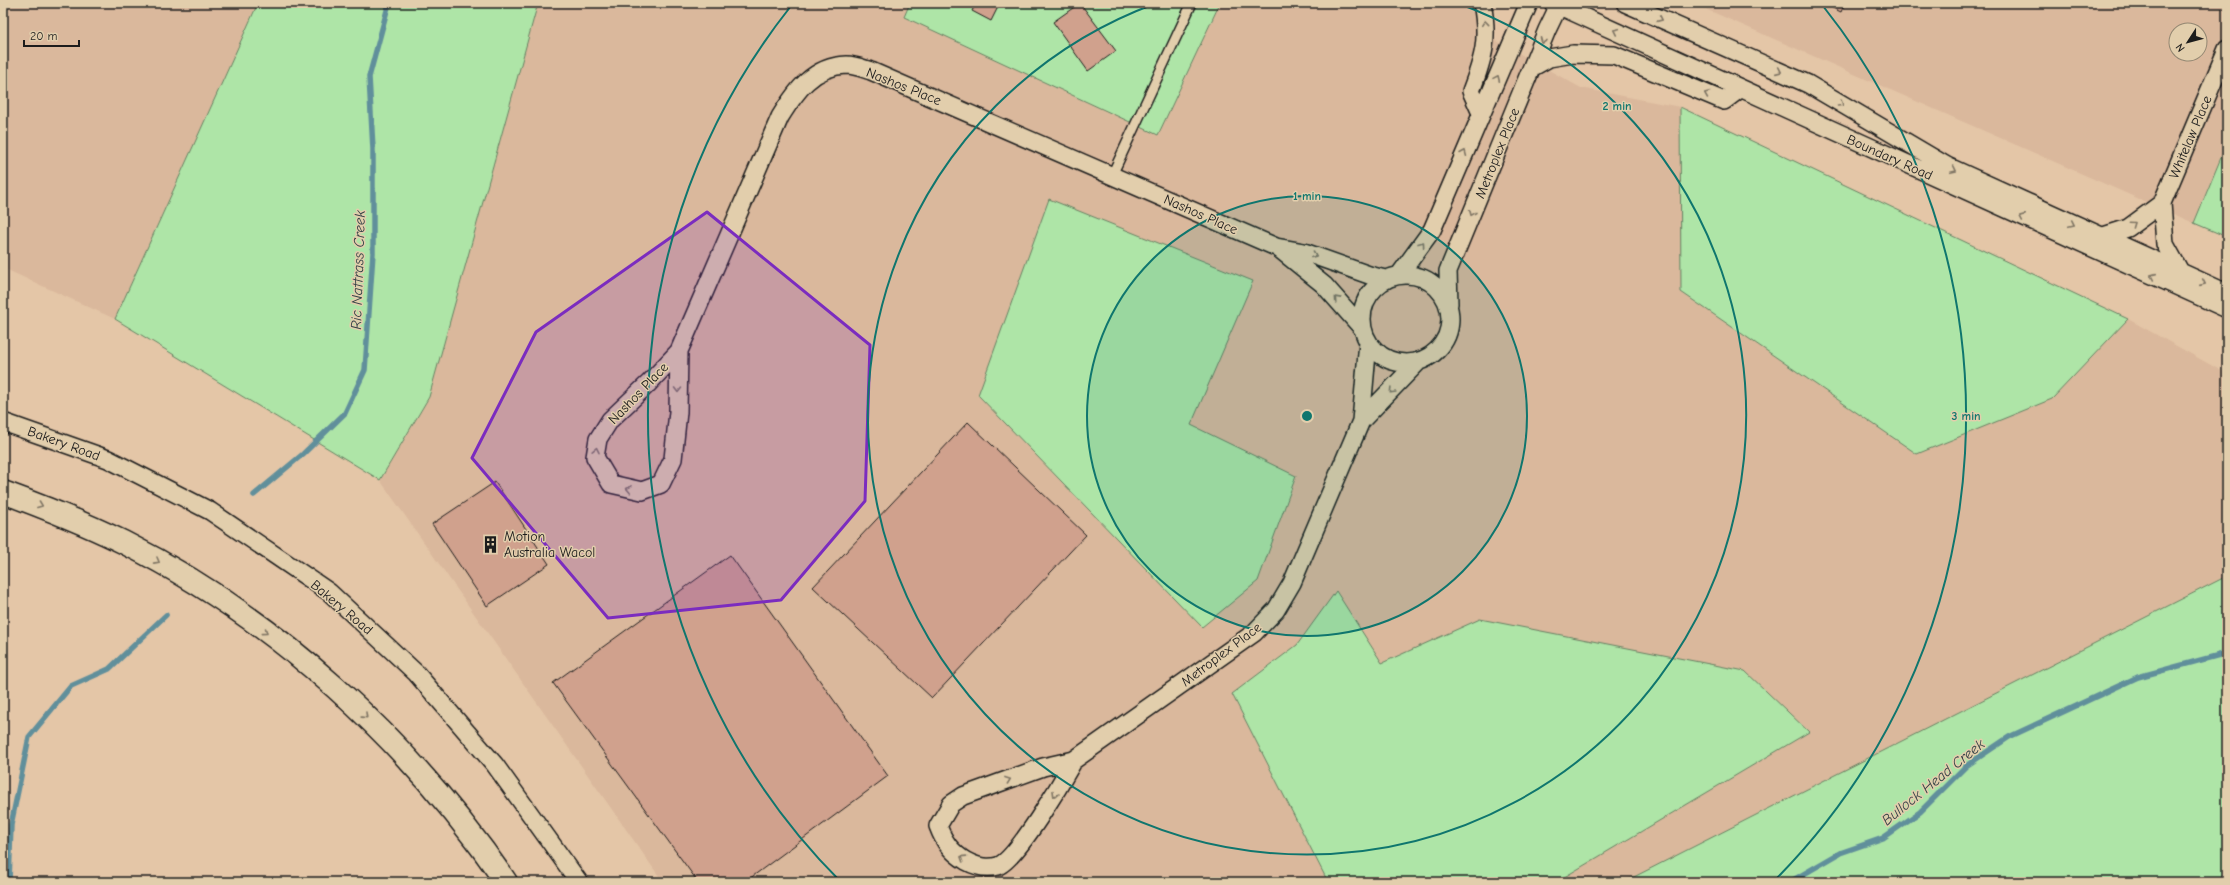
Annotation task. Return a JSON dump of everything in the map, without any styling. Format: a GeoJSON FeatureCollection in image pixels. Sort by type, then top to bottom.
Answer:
{"type":"FeatureCollection","features":[{"type":"Feature","properties":{"kind":"highway"},"geometry":{"type":"LineString","coordinates":[[3,492],[55,511],[130,546],[180,574],[236,610],[294,653],[340,692],[428,781],[466,826],[506,882]]}},
{"type":"Feature","properties":{"kind":"street"},"geometry":{"type":"LineString","coordinates":[[1481,113],[1472,91],[1483,58],[1486,24],[1482,3]]}},
{"type":"Feature","properties":{"kind":"street","name":"Metroplex Place"},"geometry":{"type":"LineString","coordinates":[[1392,277],[1432,230],[1529,3]]}},
{"type":"Feature","properties":{"kind":"street","name":"Metroplex Place"},"geometry":{"type":"LineString","coordinates":[[1449,304],[1448,271],[1557,4]]}},
{"type":"Feature","properties":{"kind":"street","name":"Boundary Road"},"geometry":{"type":"LineString","coordinates":[[1557,4],[2227,309]]}},
{"type":"Feature","properties":{"kind":"street","name":"Boundary Road"},"geometry":{"type":"LineString","coordinates":[[1631,5],[1808,84],[1947,166],[2100,237],[2227,293]]}},
{"type":"Feature","properties":{"kind":"street","name":"Whitelaw Place"},"geometry":{"type":"LineString","coordinates":[[2181,273],[2165,244],[2162,203],[2227,49]]}},
{"type":"Feature","properties":{"kind":"street"},"geometry":{"type":"LineString","coordinates":[[1532,67],[1549,58],[1573,54],[1614,55],[1724,101],[1740,88]]}},
{"type":"Feature","properties":{"kind":"street","name":"Nashos Place"},"geometry":{"type":"LineString","coordinates":[[679,351],[678,412],[673,459],[661,484],[642,491],[611,484],[595,457],[598,439],[610,420],[649,383],[679,351],[780,117],[796,91],[812,77],[830,69],[848,65],[871,70],[1276,247],[1304,252],[1369,275],[1392,277]]}},
{"type":"Feature","properties":{"kind":"street"},"geometry":{"type":"LineString","coordinates":[[2100,237],[2128,228],[2162,203]]}},
{"type":"Feature","properties":{"kind":"street","name":"Nashos Place"},"geometry":{"type":"LineString","coordinates":[[1276,247],[1324,285],[1366,335]]}},
{"type":"Feature","properties":{"kind":"street"},"geometry":{"type":"LineString","coordinates":[[1415,275],[1430,280],[1441,291],[1449,304],[1451,320],[1448,335],[1441,347],[1430,356],[1418,362],[1404,363],[1390,360],[1378,353],[1366,335],[1362,314],[1365,301],[1373,289],[1392,277],[1415,275]]}},
{"type":"Feature","properties":{"kind":"street","name":"Metroplex Place"},"geometry":{"type":"LineString","coordinates":[[1074,760],[1053,798],[1010,857],[998,866],[976,867],[958,856],[945,844],[938,826],[951,804],[963,796],[1025,773],[1074,760],[1254,633],[1276,610],[1292,582],[1361,421],[1366,335]]}},
{"type":"Feature","properties":{"kind":"street","name":"Metroplex Place"},"geometry":{"type":"LineString","coordinates":[[1361,421],[1418,362]]}},
{"type":"Feature","properties":{"kind":"street","name":"Bakery Road"},"geometry":{"type":"LineString","coordinates":[[3,422],[108,459],[210,511],[329,592],[416,673],[485,753],[578,882]]}},
{"type":"Feature","properties":{"kind":"lane"},"geometry":{"type":"LineString","coordinates":[[1112,175],[1192,3]]}},
{"type":"Feature","properties":{"kind":"highlighted area"},"geometry":{"type":"Polygon","coordinates":[[[707,212],[870,345],[865,501],[781,600],[608,618],[472,458],[536,332],[707,212]]]}},
{"type":"Feature","properties":{"kind":"shaded area"},"geometry":{"type":"Polygon","coordinates":[[[3,3],[258,3],[115,319],[3,268],[3,3]]]}},
{"type":"Feature","properties":{"kind":"shaded area"},"geometry":{"type":"Polygon","coordinates":[[[538,3],[910,3],[904,17],[1158,135],[1220,3],[1474,3],[1477,30],[1581,88],[1680,107],[2128,319],[2227,374],[2227,576],[1624,882],[663,882],[380,480],[429,397],[538,3]]]}},
{"type":"Feature","properties":{"kind":"shaded area"},"geometry":{"type":"Polygon","coordinates":[[[1692,3],[2227,3],[2227,143],[2194,223],[1692,3]]]}},
{"type":"Feature","properties":{"kind":"green space"},"geometry":{"type":"Polygon","coordinates":[[[258,3],[538,3],[429,397],[380,480],[115,319],[258,3]]]}},
{"type":"Feature","properties":{"kind":"green space"},"geometry":{"type":"Polygon","coordinates":[[[910,3],[1220,3],[1158,135],[904,17],[910,3]]]}},
{"type":"Feature","properties":{"kind":"green space"},"geometry":{"type":"Polygon","coordinates":[[[1680,107],[2128,319],[2052,399],[1917,454],[1681,292],[1680,107]]]}},
{"type":"Feature","properties":{"kind":"green space"},"geometry":{"type":"Polygon","coordinates":[[[2227,143],[2227,237],[2194,223],[2227,143]]]}},
{"type":"Feature","properties":{"kind":"green space"},"geometry":{"type":"Polygon","coordinates":[[[1049,199],[1253,281],[1191,425],[1296,476],[1258,581],[1202,627],[978,395],[1049,199]]]}},
{"type":"Feature","properties":{"kind":"green space"},"geometry":{"type":"Polygon","coordinates":[[[2227,576],[2227,882],[1624,882],[2227,576]]]}},
{"type":"Feature","properties":{"kind":"green space"},"geometry":{"type":"Polygon","coordinates":[[[1336,591],[1382,663],[1480,619],[1745,671],[1809,732],[1556,882],[1328,882],[1232,694],[1297,645],[1336,591]]]}},
{"type":"Feature","properties":{"kind":"building"},"geometry":{"type":"Polygon","coordinates":[[[976,3],[1000,3],[991,21],[972,11],[976,3]]]}},
{"type":"Feature","properties":{"kind":"building"},"geometry":{"type":"Polygon","coordinates":[[[1080,3],[1116,51],[1088,71],[1053,22],[1080,3]]]}},
{"type":"Feature","properties":{"kind":"building"},"geometry":{"type":"Polygon","coordinates":[[[1822,3],[1845,3],[1841,12],[1822,3]]]}},
{"type":"Feature","properties":{"kind":"building"},"geometry":{"type":"Polygon","coordinates":[[[968,422],[1086,535],[932,698],[813,587],[968,422]]]}},
{"type":"Feature","properties":{"kind":"building","name":"Motion Australia Wacol"},"geometry":{"type":"Polygon","coordinates":[[[495,482],[549,564],[487,606],[432,524],[495,482]]]}},
{"type":"Feature","properties":{"kind":"building"},"geometry":{"type":"Polygon","coordinates":[[[730,555],[888,776],[745,882],[698,882],[553,683],[730,555]]]}},
{"type":"Feature","properties":{"kind":"waterway","name":"Ric Nattrass Creek"},"geometry":{"type":"LineString","coordinates":[[254,495],[303,454],[345,413],[365,370],[373,253],[373,149],[369,77],[389,3]]}},
{"type":"Feature","properties":{"kind":"waterway","name":"Ric Nattrass Creek"},"geometry":{"type":"LineString","coordinates":[[9,882],[11,825],[29,737],[71,686],[109,669],[166,615]]}},
{"type":"Feature","properties":{"kind":"waterway","name":"Bullock Head Creek"},"geometry":{"type":"LineString","coordinates":[[1790,882],[1840,853],[1883,838],[1920,812],[1966,766],[2009,737],[2138,677],[2227,653]]}},
{"type":"Feature","properties":{"kind":"place","name":"Motion Australia Wacol"},"geometry":{"type":"Point","coordinates":[491,544]}}]}
